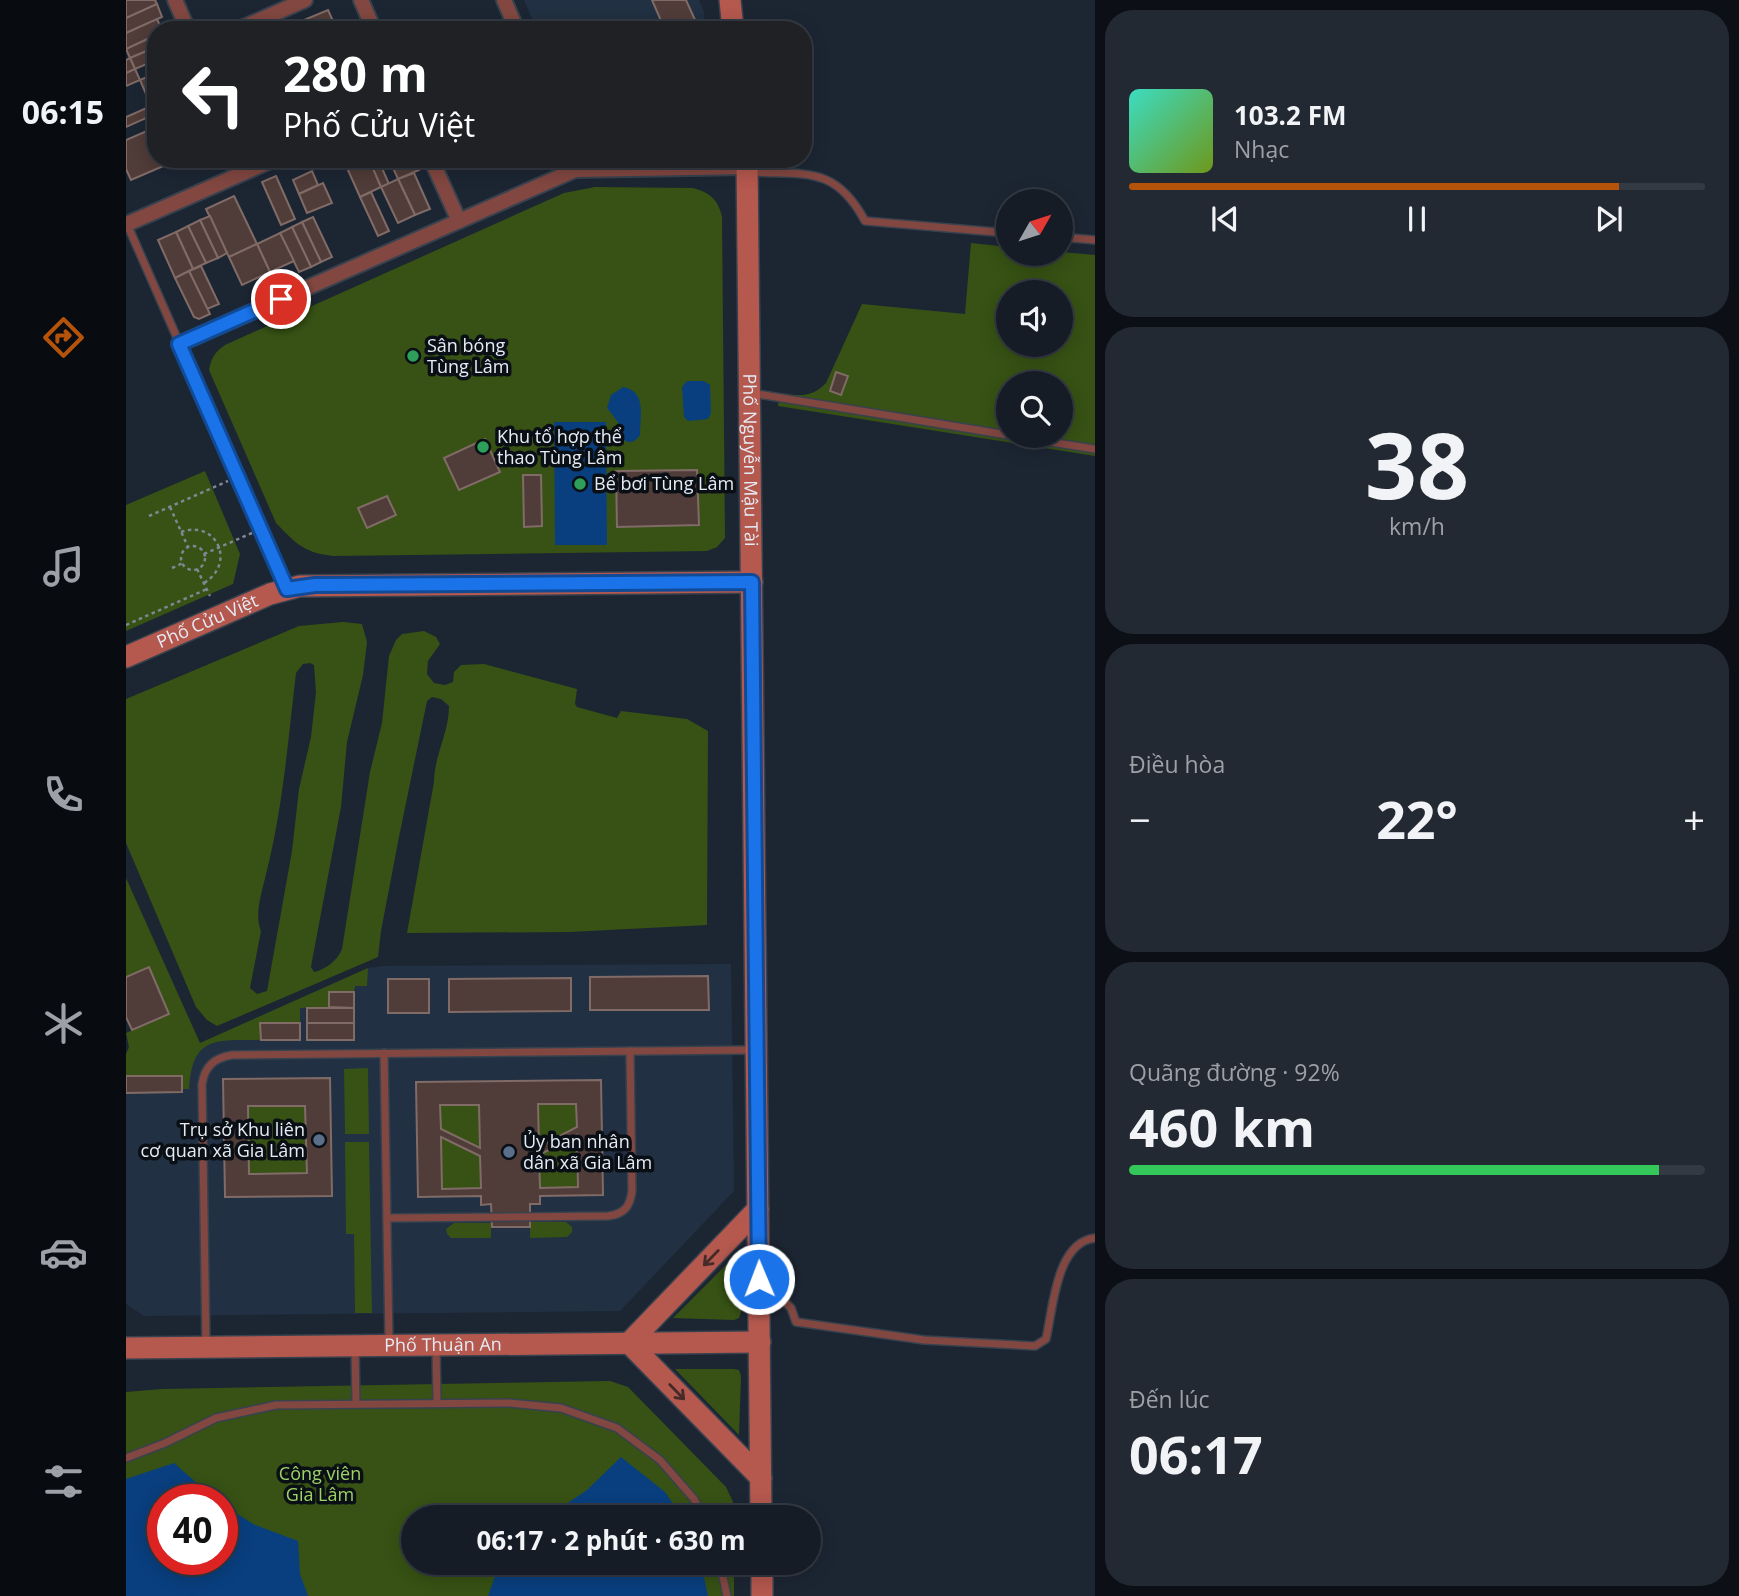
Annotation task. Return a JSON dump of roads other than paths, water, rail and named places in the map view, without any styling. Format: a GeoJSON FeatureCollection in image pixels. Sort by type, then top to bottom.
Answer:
{"type":"FeatureCollection","features":[{"type":"Feature","properties":{"kind":"street"},"geometry":{"type":"LineString","coordinates":[[175,0],[184,21]]}},
{"type":"Feature","properties":{"kind":"street"},"geometry":{"type":"LineString","coordinates":[[257,21],[304,0]]}},
{"type":"Feature","properties":{"kind":"street"},"geometry":{"type":"LineString","coordinates":[[361,0],[370,21]]}},
{"type":"Feature","properties":{"kind":"street"},"geometry":{"type":"LineString","coordinates":[[504,0],[513,21]]}},
{"type":"Feature","properties":{"kind":"street"},"geometry":{"type":"LineString","coordinates":[[730,0],[732,21]]}},
{"type":"Feature","properties":{"kind":"street"},"geometry":{"type":"LineString","coordinates":[[127,223],[242,168]]}},
{"type":"Feature","properties":{"kind":"street"},"geometry":{"type":"LineString","coordinates":[[435,168],[459,221]]}},
{"type":"Feature","properties":{"kind":"street"},"geometry":{"type":"LineString","coordinates":[[179,344],[459,221],[569,168]]}},
{"type":"Feature","properties":{"kind":"street","name":"Phố Nguyễn Mậu Tài"},"geometry":{"type":"LineString","coordinates":[[748,168],[761,1505]]}},
{"type":"Feature","properties":{"kind":"street","name":"Phố Cửu Việt"},"geometry":{"type":"LineString","coordinates":[[126,657],[270,594],[315,585],[752,582]]}},
{"type":"Feature","properties":{"kind":"street"},"geometry":{"type":"LineString","coordinates":[[758,1209],[629,1343],[761,1478]]}},
{"type":"Feature","properties":{"kind":"street","name":"Phố Thuận An"},"geometry":{"type":"LineString","coordinates":[[126,1348],[760,1342]]}},
{"type":"Feature","properties":{"kind":"street"},"geometry":{"type":"LineString","coordinates":[[762,1575],[762,1596]]}},
{"type":"Feature","properties":{"kind":"lane"},"geometry":{"type":"LineString","coordinates":[[763,168],[821,176],[842,190],[865,221],[996,232]]}},
{"type":"Feature","properties":{"kind":"lane"},"geometry":{"type":"LineString","coordinates":[[127,223],[287,589]]}},
{"type":"Feature","properties":{"kind":"lane"},"geometry":{"type":"LineString","coordinates":[[1073,238],[1095,240]]}},
{"type":"Feature","properties":{"kind":"lane"},"geometry":{"type":"LineString","coordinates":[[751,393],[996,433]]}},
{"type":"Feature","properties":{"kind":"lane"},"geometry":{"type":"LineString","coordinates":[[1073,445],[1095,449]]}},
{"type":"Feature","properties":{"kind":"lane"},"geometry":{"type":"LineString","coordinates":[[206,1347],[202,1084],[208,1066],[223,1056],[757,1050]]}},
{"type":"Feature","properties":{"kind":"lane"},"geometry":{"type":"LineString","coordinates":[[387,1218],[608,1216],[623,1212],[628,1207],[632,1191],[630,1051]]}},
{"type":"Feature","properties":{"kind":"lane"},"geometry":{"type":"LineString","coordinates":[[384,1053],[389,1346]]}},
{"type":"Feature","properties":{"kind":"lane"},"geometry":{"type":"LineString","coordinates":[[759,1302],[785,1302],[791,1308],[796,1322],[925,1340],[1035,1346],[1046,1339],[1063,1263],[1078,1244],[1095,1238]]}},
{"type":"Feature","properties":{"kind":"lane"},"geometry":{"type":"LineString","coordinates":[[436,1345],[437,1404]]}},
{"type":"Feature","properties":{"kind":"lane"},"geometry":{"type":"LineString","coordinates":[[355,1346],[356,1404]]}},
{"type":"Feature","properties":{"kind":"lane"},"geometry":{"type":"LineString","coordinates":[[126,1458],[165,1443],[216,1418],[276,1405],[509,1403],[561,1408],[617,1428],[660,1460],[697,1505]]}},
{"type":"Feature","properties":{"kind":"lane"},"geometry":{"type":"LineString","coordinates":[[723,1575],[727,1596]]}},
{"type":"Feature","properties":{"kind":"water"},"geometry":{"type":"Polygon","coordinates":[[[687,381],[704,381],[710,385],[711,413],[708,419],[688,421],[684,417],[682,387],[687,381]]]}},
{"type":"Feature","properties":{"kind":"water"},"geometry":{"type":"Polygon","coordinates":[[[623,387],[631,389],[639,399],[640,435],[631,442],[621,437],[618,422],[607,408],[611,395],[623,387]]]}},
{"type":"Feature","properties":{"kind":"water","name":"Bể bơi Tùng Lâm"},"geometry":{"type":"Polygon","coordinates":[[[554,422],[606,422],[607,545],[555,545],[554,422]]]}},
{"type":"Feature","properties":{"kind":"water"},"geometry":{"type":"Polygon","coordinates":[[[621,1457],[665,1492],[674,1505],[565,1505],[587,1490],[621,1457]]]}},
{"type":"Feature","properties":{"kind":"water"},"geometry":{"type":"Polygon","coordinates":[[[174,1463],[198,1484],[147,1484],[147,1575],[238,1575],[238,1514],[253,1524],[298,1541],[300,1574],[308,1596],[126,1596],[126,1479],[174,1463]]]}},
{"type":"Feature","properties":{"kind":"water"},"geometry":{"type":"Polygon","coordinates":[[[704,1575],[708,1596],[488,1596],[495,1576],[704,1575]]]}},
{"type":"Feature","properties":{"kind":"place","name":"Sân bóng Tùng Lâm"},"geometry":{"type":"Point","coordinates":[413,356]}},
{"type":"Feature","properties":{"kind":"place","name":"Khu tổ hợp thể thao Tùng Lâm"},"geometry":{"type":"Point","coordinates":[483,447]}},
{"type":"Feature","properties":{"kind":"place","name":"Bể bơi Tùng Lâm"},"geometry":{"type":"Point","coordinates":[580,484]}},
{"type":"Feature","properties":{"kind":"place","name":"Trụ sở Khu liên cơ quan xã Gia Lâm"},"geometry":{"type":"Point","coordinates":[319,1140]}},
{"type":"Feature","properties":{"kind":"place","name":"Ủy ban nhân dân xã Gia Lâm"},"geometry":{"type":"Point","coordinates":[509,1152]}},
{"type":"Feature","properties":{"kind":"park label","name":"Công viên Gia Lâm"},"geometry":{"type":"Point","coordinates":[320,1484]}}]}
